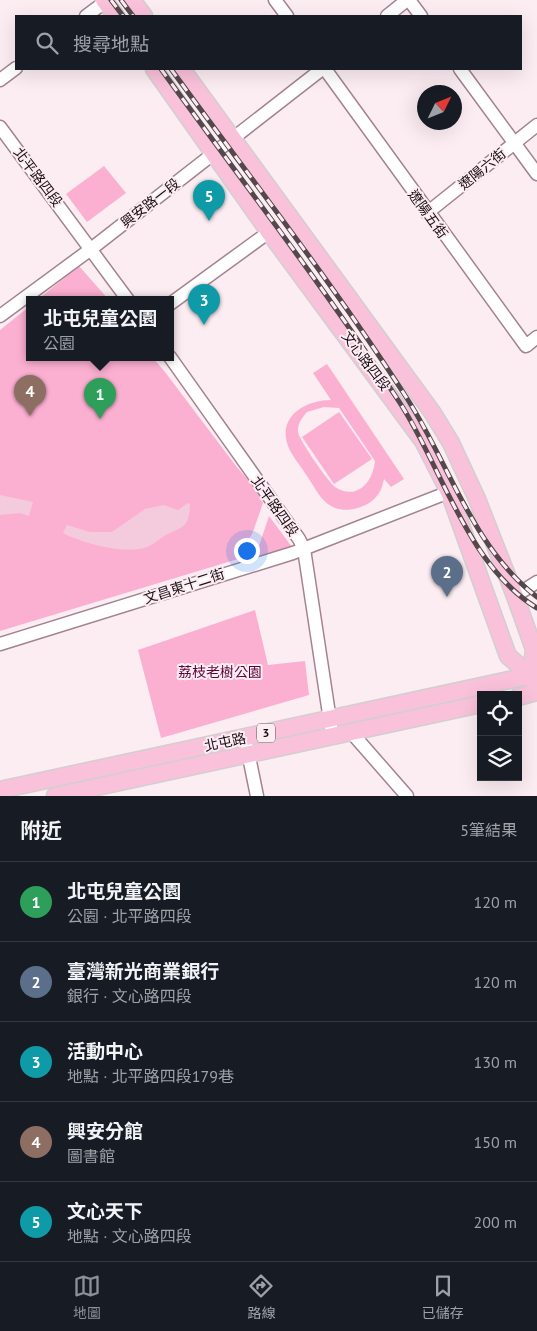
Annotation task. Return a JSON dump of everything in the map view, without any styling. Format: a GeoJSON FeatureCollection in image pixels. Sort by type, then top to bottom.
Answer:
{"type":"FeatureCollection","features":[{"type":"Feature","properties":{"kind":"main road"},"geometry":{"type":"LineString","coordinates":[[132,0],[143,15]]}},
{"type":"Feature","properties":{"kind":"main road"},"geometry":{"type":"LineString","coordinates":[[104,1],[115,15]]}},
{"type":"Feature","properties":{"kind":"main road","name":"文心路四段"},"geometry":{"type":"LineString","coordinates":[[155,70],[269,232],[414,427],[449,492],[508,656],[536,683]]}},
{"type":"Feature","properties":{"kind":"main road","name":"文心路四段"},"geometry":{"type":"LineString","coordinates":[[183,70],[432,412],[451,443],[478,499],[516,596],[534,649],[536,683]]}},
{"type":"Feature","properties":{"kind":"main road"},"geometry":{"type":"LineString","coordinates":[[522,693],[536,683]]}},
{"type":"Feature","properties":{"kind":"main road","name":"北屯路"},"geometry":{"type":"LineString","coordinates":[[0,790],[330,719],[536,683]]}},
{"type":"Feature","properties":{"kind":"main road","name":"北屯路"},"geometry":{"type":"LineString","coordinates":[[55,796],[477,705]]}},
{"type":"Feature","properties":{"kind":"street"},"geometry":{"type":"LineString","coordinates":[[275,0],[286,15]]}},
{"type":"Feature","properties":{"kind":"street"},"geometry":{"type":"LineString","coordinates":[[388,15],[408,0],[420,15]]}},
{"type":"Feature","properties":{"kind":"street"},"geometry":{"type":"LineString","coordinates":[[87,15],[104,1]]}},
{"type":"Feature","properties":{"kind":"street"},"geometry":{"type":"LineString","coordinates":[[0,80],[15,69]]}},
{"type":"Feature","properties":{"kind":"street","name":"興安路一段"},"geometry":{"type":"LineString","coordinates":[[27,296],[91,249],[233,139],[252,122],[323,70]]}},
{"type":"Feature","properties":{"kind":"street","name":"遼陽五街"},"geometry":{"type":"LineString","coordinates":[[325,70],[427,213],[526,346],[537,337]]}},
{"type":"Feature","properties":{"kind":"street"},"geometry":{"type":"LineString","coordinates":[[461,70],[537,174]]}},
{"type":"Feature","properties":{"kind":"street","name":"遼陽六街"},"geometry":{"type":"LineString","coordinates":[[427,213],[537,125]]}},
{"type":"Feature","properties":{"kind":"street","name":"北平路四段"},"geometry":{"type":"LineString","coordinates":[[0,127],[125,296]]}},
{"type":"Feature","properties":{"kind":"street"},"geometry":{"type":"LineString","coordinates":[[174,301],[269,232]]}},
{"type":"Feature","properties":{"kind":"street","name":"興安路一段"},"geometry":{"type":"LineString","coordinates":[[0,316],[26,297]]}},
{"type":"Feature","properties":{"kind":"street","name":"北平路四段"},"geometry":{"type":"LineString","coordinates":[[173,361],[299,539],[304,549],[332,737]]}},
{"type":"Feature","properties":{"kind":"street","name":"文昌東十二街"},"geometry":{"type":"LineString","coordinates":[[0,644],[304,549],[449,492]]}},
{"type":"Feature","properties":{"kind":"street"},"geometry":{"type":"LineString","coordinates":[[516,596],[537,582]]}},
{"type":"Feature","properties":{"kind":"street"},"geometry":{"type":"LineString","coordinates":[[351,732],[407,796]]}},
{"type":"Feature","properties":{"kind":"street"},"geometry":{"type":"LineString","coordinates":[[245,737],[257,796]]}},
{"type":"Feature","properties":{"kind":"green space"},"geometry":{"type":"Polygon","coordinates":[[[104,166],[126,193],[87,222],[66,194],[104,166]]]}},
{"type":"Feature","properties":{"kind":"green space"},"geometry":{"type":"Polygon","coordinates":[[[79,266],[105,296],[42,296],[79,266]]]}},
{"type":"Feature","properties":{"kind":"green space"},"geometry":{"type":"Polygon","coordinates":[[[26,309],[26,361],[156,361],[236,466],[260,494],[263,503],[253,532],[238,559],[0,631],[0,330],[26,309]]]}},
{"type":"Feature","properties":{"kind":"green space"},"geometry":{"type":"Polygon","coordinates":[[[327,364],[404,479],[391,487],[384,479],[381,490],[375,498],[364,506],[344,510],[331,506],[317,492],[288,447],[286,433],[287,424],[291,417],[304,406],[331,400],[313,373],[327,364]],[[324,407],[307,412],[299,424],[298,432],[309,452],[332,484],[343,491],[350,492],[357,490],[367,482],[374,469],[375,461],[339,408],[324,407]]]}},
{"type":"Feature","properties":{"kind":"green space"},"geometry":{"type":"Polygon","coordinates":[[[339,412],[372,459],[334,484],[302,437],[339,412]]]}},
{"type":"Feature","properties":{"kind":"green space"},"geometry":{"type":"Polygon","coordinates":[[[269,516],[292,547],[255,558],[269,516]]]}},
{"type":"Feature","properties":{"kind":"green space","name":"荔枝老樹公園"},"geometry":{"type":"Polygon","coordinates":[[[255,610],[268,665],[305,661],[309,695],[161,738],[138,650],[255,610]]]}},
{"type":"Feature","properties":{"kind":"shaded area"},"geometry":{"type":"Polygon","coordinates":[[[0,495],[33,502],[29,516],[20,513],[0,515],[0,495]]]}},
{"type":"Feature","properties":{"kind":"shaded area"},"geometry":{"type":"Polygon","coordinates":[[[188,503],[190,504],[189,516],[184,526],[147,547],[127,550],[104,547],[81,541],[63,533],[67,525],[90,532],[112,532],[145,509],[164,505],[178,510],[188,503]]]}},
{"type":"Feature","properties":{"kind":"railway"},"geometry":{"type":"LineString","coordinates":[[111,0],[122,15]]}},
{"type":"Feature","properties":{"kind":"railway"},"geometry":{"type":"LineString","coordinates":[[121,0],[132,15]]}},
{"type":"Feature","properties":{"kind":"railway"},"geometry":{"type":"LineString","coordinates":[[162,70],[313,276],[400,403],[474,542],[492,567],[513,590],[537,608]]}},
{"type":"Feature","properties":{"kind":"railway"},"geometry":{"type":"LineString","coordinates":[[172,70],[322,274],[408,400],[479,531],[515,577],[537,597]]}},
{"type":"Feature","properties":{"kind":"place","name":"文心天下"},"geometry":{"type":"Point","coordinates":[209,221]}},
{"type":"Feature","properties":{"kind":"place","name":"活動中心"},"geometry":{"type":"Point","coordinates":[204,325]}},
{"type":"Feature","properties":{"kind":"place","name":"興安分館"},"geometry":{"type":"Point","coordinates":[30,416]}},
{"type":"Feature","properties":{"kind":"place","name":"北屯兒童公園"},"geometry":{"type":"Point","coordinates":[100,419]}},
{"type":"Feature","properties":{"kind":"place","name":"臺灣新光商業銀行"},"geometry":{"type":"Point","coordinates":[447,597]}}]}
